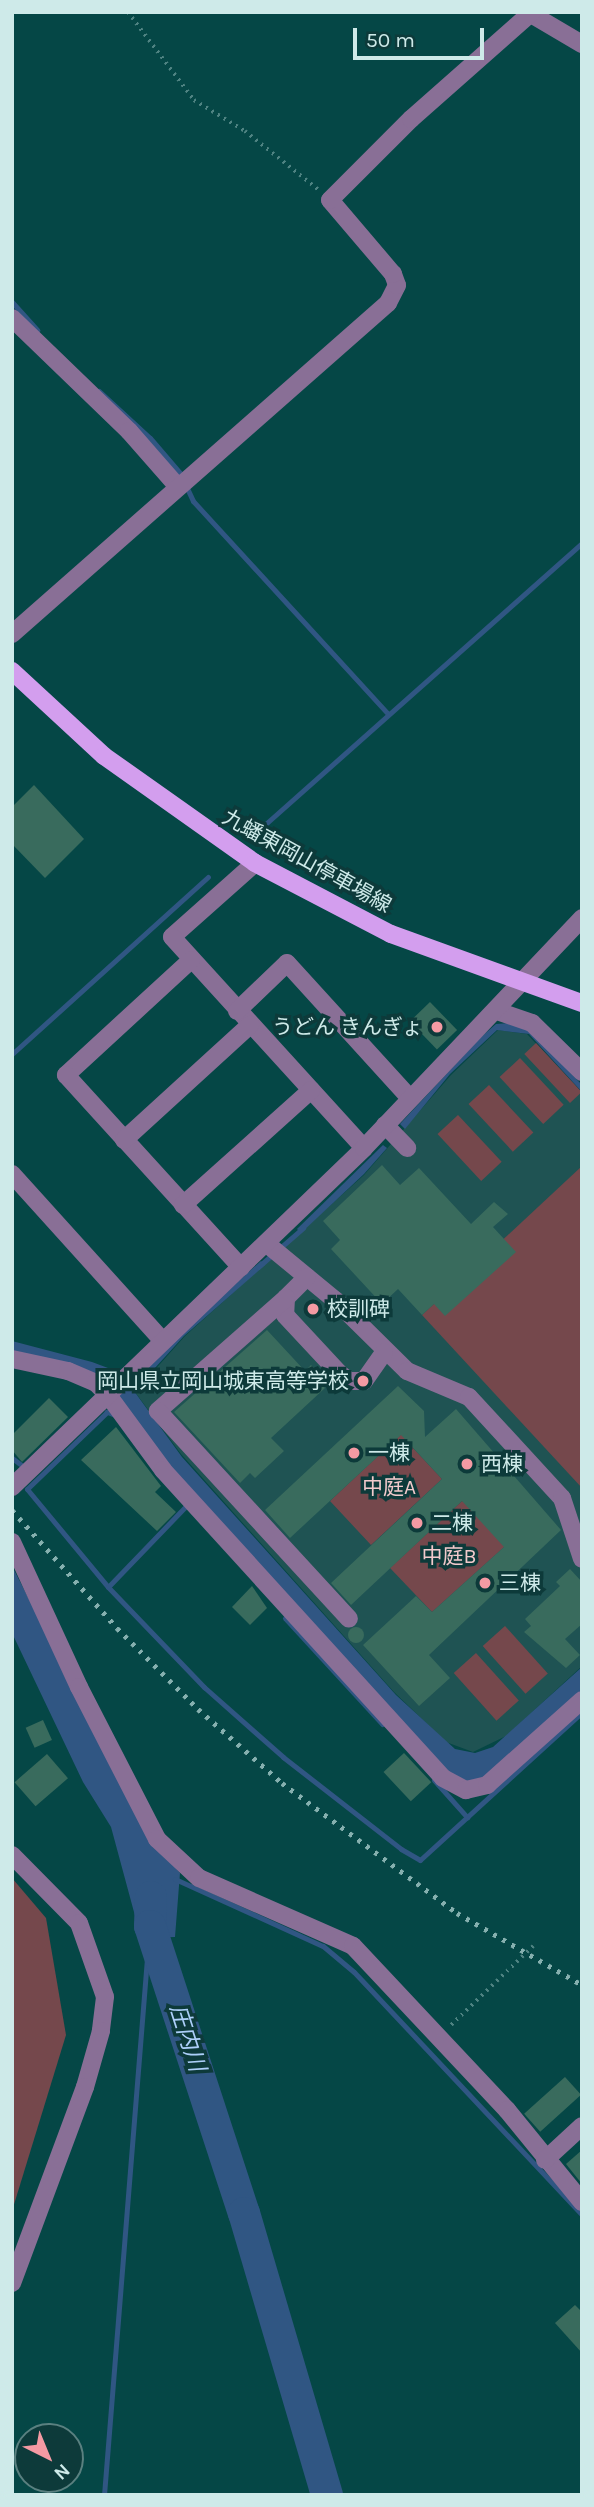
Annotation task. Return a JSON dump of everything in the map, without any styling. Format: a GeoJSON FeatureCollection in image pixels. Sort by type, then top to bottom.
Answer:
{"type":"FeatureCollection","features":[{"type":"Feature","properties":{"kind":"main road","name":"九蟠東岡山停車場線"},"geometry":{"type":"LineString","coordinates":[[12,671],[104,756],[255,863],[391,934],[519,984],[582,1003]]}},
{"type":"Feature","properties":{"kind":"street"},"geometry":{"type":"LineString","coordinates":[[12,634],[324,362],[394,295],[397,285],[384,262],[330,200],[411,119],[531,13],[582,44]]}},
{"type":"Feature","properties":{"kind":"street"},"geometry":{"type":"LineString","coordinates":[[12,318],[183,483]]}},
{"type":"Feature","properties":{"kind":"street"},"geometry":{"type":"LineString","coordinates":[[255,863],[172,937],[364,1147]]}},
{"type":"Feature","properties":{"kind":"street"},"geometry":{"type":"LineString","coordinates":[[13,1483],[110,1394],[161,1339],[241,1267],[272,1249],[364,1147],[395,1135],[410,1098],[497,1012],[519,984],[582,918]]}},
{"type":"Feature","properties":{"kind":"street"},"geometry":{"type":"LineString","coordinates":[[191,960],[66,1075],[241,1267]]}},
{"type":"Feature","properties":{"kind":"street"},"geometry":{"type":"LineString","coordinates":[[237,1011],[287,963],[410,1098]]}},
{"type":"Feature","properties":{"kind":"street"},"geometry":{"type":"LineString","coordinates":[[497,1012],[531,1023],[582,1072]]}},
{"type":"Feature","properties":{"kind":"street"},"geometry":{"type":"LineString","coordinates":[[124,1140],[250,1025]]}},
{"type":"Feature","properties":{"kind":"street"},"geometry":{"type":"LineString","coordinates":[[183,1205],[311,1090]]}},
{"type":"Feature","properties":{"kind":"street"},"geometry":{"type":"LineString","coordinates":[[12,1174],[161,1339]]}},
{"type":"Feature","properties":{"kind":"street"},"geometry":{"type":"LineString","coordinates":[[272,1249],[307,1277],[407,1371],[470,1396],[562,1498],[582,1559]]}},
{"type":"Feature","properties":{"kind":"street"},"geometry":{"type":"LineString","coordinates":[[307,1277],[158,1410],[349,1619]]}},
{"type":"Feature","properties":{"kind":"street"},"geometry":{"type":"LineString","coordinates":[[286,1298],[285,1315],[349,1381],[364,1381],[379,1365],[384,1352]]}},
{"type":"Feature","properties":{"kind":"street"},"geometry":{"type":"LineString","coordinates":[[12,1359],[68,1371],[96,1383],[110,1394],[163,1470],[443,1778],[466,1790],[487,1785],[582,1700]]}},
{"type":"Feature","properties":{"kind":"street"},"geometry":{"type":"LineString","coordinates":[[12,1542],[79,1687],[158,1839],[199,1878],[353,1946],[507,2110],[545,2160],[582,2202]]}},
{"type":"Feature","properties":{"kind":"street"},"geometry":{"type":"LineString","coordinates":[[12,1855],[79,1923],[105,1997],[101,2031],[85,2087],[12,2283]]}},
{"type":"Feature","properties":{"kind":"street"},"geometry":{"type":"LineString","coordinates":[[545,2160],[582,2126]]}},
{"type":"Feature","properties":{"kind":"path"},"geometry":{"type":"LineString","coordinates":[[128,12],[194,100],[288,163],[330,200]]}},
{"type":"Feature","properties":{"kind":"path"},"geometry":{"type":"LineString","coordinates":[[437,2038],[533,1946]]}},
{"type":"Feature","properties":{"kind":"shaded area"},"geometry":{"type":"Polygon","coordinates":[[[511,1023],[529,1029],[582,1085],[582,1092],[529,1034],[497,1030],[450,1074],[405,1129],[400,1124],[480,1038],[496,1024],[511,1023]]]}},
{"type":"Feature","properties":{"kind":"shaded area","name":"岡山県立岡山城東高等学校"},"geometry":{"type":"Polygon","coordinates":[[[498,1030],[527,1034],[582,1093],[582,1666],[506,1736],[473,1752],[446,1742],[394,1692],[181,1454],[135,1392],[185,1336],[364,1175],[451,1075],[498,1030]]]}},
{"type":"Feature","properties":{"kind":"shaded area"},"geometry":{"type":"Polygon","coordinates":[[[383,1145],[387,1148],[364,1174],[301,1233],[297,1229],[383,1145]]]}},
{"type":"Feature","properties":{"kind":"shaded area"},"geometry":{"type":"Polygon","coordinates":[[[261,1261],[265,1265],[184,1336],[134,1391],[182,1457],[396,1695],[455,1749],[475,1753],[493,1747],[582,1667],[582,1692],[479,1783],[457,1781],[172,1469],[120,1398],[12,1356],[12,1341],[116,1371],[131,1386],[179,1333],[261,1261]]]}},
{"type":"Feature","properties":{"kind":"shaded area"},"geometry":{"type":"Polygon","coordinates":[[[12,1566],[154,1843],[180,1873],[175,1937],[141,1938],[111,1827],[83,1782],[12,1633],[12,1566]]]}},
{"type":"Feature","properties":{"kind":"green space"},"geometry":{"type":"Polygon","coordinates":[[[536,1043],[582,1092],[570,1103],[524,1054],[536,1043]]]}},
{"type":"Feature","properties":{"kind":"green space"},"geometry":{"type":"Polygon","coordinates":[[[520,1058],[564,1105],[543,1124],[500,1077],[520,1058]]]}},
{"type":"Feature","properties":{"kind":"green space"},"geometry":{"type":"Polygon","coordinates":[[[489,1085],[533,1133],[513,1152],[469,1104],[489,1085]]]}},
{"type":"Feature","properties":{"kind":"green space"},"geometry":{"type":"Polygon","coordinates":[[[458,1115],[502,1162],[481,1181],[438,1134],[458,1115]]]}},
{"type":"Feature","properties":{"kind":"green space"},"geometry":{"type":"Polygon","coordinates":[[[582,1166],[582,1488],[422,1315],[582,1166]]]}},
{"type":"Feature","properties":{"kind":"green space","name":"中庭A"},"geometry":{"type":"Polygon","coordinates":[[[408,1428],[413,1448],[442,1479],[371,1545],[330,1501],[408,1428]]]}},
{"type":"Feature","properties":{"kind":"green space","name":"中庭B"},"geometry":{"type":"Polygon","coordinates":[[[462,1501],[522,1531],[432,1612],[390,1568],[462,1501]]]}},
{"type":"Feature","properties":{"kind":"green space"},"geometry":{"type":"Polygon","coordinates":[[[505,1626],[548,1674],[526,1694],[483,1646],[505,1626]]]}},
{"type":"Feature","properties":{"kind":"green space"},"geometry":{"type":"Polygon","coordinates":[[[476,1653],[519,1701],[497,1721],[454,1673],[476,1653]]]}},
{"type":"Feature","properties":{"kind":"green space"},"geometry":{"type":"Polygon","coordinates":[[[12,1878],[46,1918],[66,2035],[12,2211],[12,1878]]]}},
{"type":"Feature","properties":{"kind":"building"},"geometry":{"type":"Polygon","coordinates":[[[34,785],[84,839],[45,878],[12,844],[12,807],[34,785]]]}},
{"type":"Feature","properties":{"kind":"building"},"geometry":{"type":"Polygon","coordinates":[[[430,1002],[457,1030],[437,1050],[410,1021],[430,1002]]]}},
{"type":"Feature","properties":{"kind":"building"},"geometry":{"type":"Polygon","coordinates":[[[382,1165],[400,1185],[419,1168],[471,1224],[494,1202],[508,1214],[493,1227],[516,1252],[445,1316],[434,1304],[422,1315],[398,1289],[382,1304],[331,1249],[340,1240],[323,1221],[382,1165]]]}},
{"type":"Feature","properties":{"kind":"building"},"geometry":{"type":"Polygon","coordinates":[[[267,1330],[305,1371],[311,1365],[325,1381],[321,1384],[325,1388],[271,1438],[284,1451],[255,1478],[250,1473],[240,1483],[174,1412],[267,1330]]]}},
{"type":"Feature","properties":{"kind":"building"},"geometry":{"type":"Polygon","coordinates":[[[398,1386],[424,1411],[425,1437],[456,1409],[561,1530],[429,1655],[450,1678],[419,1706],[363,1645],[416,1596],[432,1612],[504,1547],[462,1501],[351,1605],[331,1583],[442,1479],[401,1435],[290,1538],[265,1510],[398,1386]]]}},
{"type":"Feature","properties":{"kind":"building"},"geometry":{"type":"Polygon","coordinates":[[[49,1398],[68,1417],[22,1462],[12,1450],[12,1435],[49,1398]]]}},
{"type":"Feature","properties":{"kind":"building"},"geometry":{"type":"Polygon","coordinates":[[[116,1427],[161,1486],[155,1492],[176,1512],[157,1531],[81,1460],[116,1427]]]}},
{"type":"Feature","properties":{"kind":"building"},"geometry":{"type":"Polygon","coordinates":[[[570,1569],[582,1582],[582,1624],[565,1639],[580,1655],[566,1668],[524,1632],[531,1626],[525,1619],[560,1586],[556,1582],[570,1569]]]}},
{"type":"Feature","properties":{"kind":"building"},"geometry":{"type":"Polygon","coordinates":[[[252,1586],[267,1608],[250,1625],[232,1607],[252,1586]]]}},
{"type":"Feature","properties":{"kind":"building"},"geometry":{"type":"Polygon","coordinates":[[[356,1627],[362,1629],[362,1641],[356,1643],[350,1641],[348,1635],[350,1629],[356,1627]]]}},
{"type":"Feature","properties":{"kind":"building"},"geometry":{"type":"Polygon","coordinates":[[[43,1720],[52,1740],[35,1748],[26,1728],[43,1720]]]}},
{"type":"Feature","properties":{"kind":"building"},"geometry":{"type":"Polygon","coordinates":[[[404,1753],[431,1782],[411,1801],[384,1772],[404,1753]]]}},
{"type":"Feature","properties":{"kind":"building"},"geometry":{"type":"Polygon","coordinates":[[[47,1754],[68,1778],[36,1806],[15,1782],[47,1754]]]}},
{"type":"Feature","properties":{"kind":"building"},"geometry":{"type":"Polygon","coordinates":[[[565,2077],[581,2095],[540,2132],[524,2114],[565,2077]]]}},
{"type":"Feature","properties":{"kind":"building"},"geometry":{"type":"Polygon","coordinates":[[[582,2150],[582,2184],[566,2164],[582,2150]]]}},
{"type":"Feature","properties":{"kind":"building"},"geometry":{"type":"Polygon","coordinates":[[[575,2305],[582,2312],[582,2353],[555,2323],[575,2305]]]}},
{"type":"Feature","properties":{"kind":"waterway"},"geometry":{"type":"LineString","coordinates":[[12,302],[37,330]]}},
{"type":"Feature","properties":{"kind":"waterway"},"geometry":{"type":"LineString","coordinates":[[99,391],[150,438],[180,473],[193,501],[387,713]]}},
{"type":"Feature","properties":{"kind":"waterway"},"geometry":{"type":"LineString","coordinates":[[261,828],[582,543]]}},
{"type":"Feature","properties":{"kind":"waterway"},"geometry":{"type":"LineString","coordinates":[[12,1054],[208,877]]}},
{"type":"Feature","properties":{"kind":"waterway"},"geometry":{"type":"LineString","coordinates":[[258,1267],[303,1228]]}},
{"type":"Feature","properties":{"kind":"waterway"},"geometry":{"type":"LineString","coordinates":[[115,1415],[107,1412],[27,1489],[108,1587],[204,1687],[283,1757],[401,1849],[420,1860],[582,1712]]}},
{"type":"Feature","properties":{"kind":"waterway"},"geometry":{"type":"LineString","coordinates":[[12,1458],[24,1467]]}},
{"type":"Feature","properties":{"kind":"waterway"},"geometry":{"type":"LineString","coordinates":[[108,1587],[185,1507]]}},
{"type":"Feature","properties":{"kind":"waterway"},"geometry":{"type":"LineString","coordinates":[[285,1618],[382,1724]]}},
{"type":"Feature","properties":{"kind":"waterway"},"geometry":{"type":"LineString","coordinates":[[434,1780],[467,1817]]}},
{"type":"Feature","properties":{"kind":"waterway"},"geometry":{"type":"LineString","coordinates":[[175,1879],[323,1946],[354,1972],[582,2215]]}},
{"type":"Feature","properties":{"kind":"waterway","name":"庄内川"},"geometry":{"type":"LineString","coordinates":[[151,1897],[150,1926],[244,2213],[327,2495]]}},
{"type":"Feature","properties":{"kind":"waterway"},"geometry":{"type":"LineString","coordinates":[[104,2495],[149,1933]]}},
{"type":"Feature","properties":{"kind":"railway"},"geometry":{"type":"LineString","coordinates":[[12,1510],[117,1628],[198,1709],[282,1783],[457,1913],[582,1985]]}},
{"type":"Feature","properties":{"kind":"place","name":"うどん きんぎょ"},"geometry":{"type":"Point","coordinates":[437,1027]}},
{"type":"Feature","properties":{"kind":"place","name":"校訓碑"},"geometry":{"type":"Point","coordinates":[313,1309]}},
{"type":"Feature","properties":{"kind":"place","name":"岡山県立岡山城東高等学校"},"geometry":{"type":"Point","coordinates":[363,1381]}},
{"type":"Feature","properties":{"kind":"place","name":"一棟"},"geometry":{"type":"Point","coordinates":[354,1453]}},
{"type":"Feature","properties":{"kind":"place","name":"西棟"},"geometry":{"type":"Point","coordinates":[467,1464]}},
{"type":"Feature","properties":{"kind":"place","name":"二棟"},"geometry":{"type":"Point","coordinates":[417,1523]}},
{"type":"Feature","properties":{"kind":"place","name":"三棟"},"geometry":{"type":"Point","coordinates":[485,1583]}}]}
